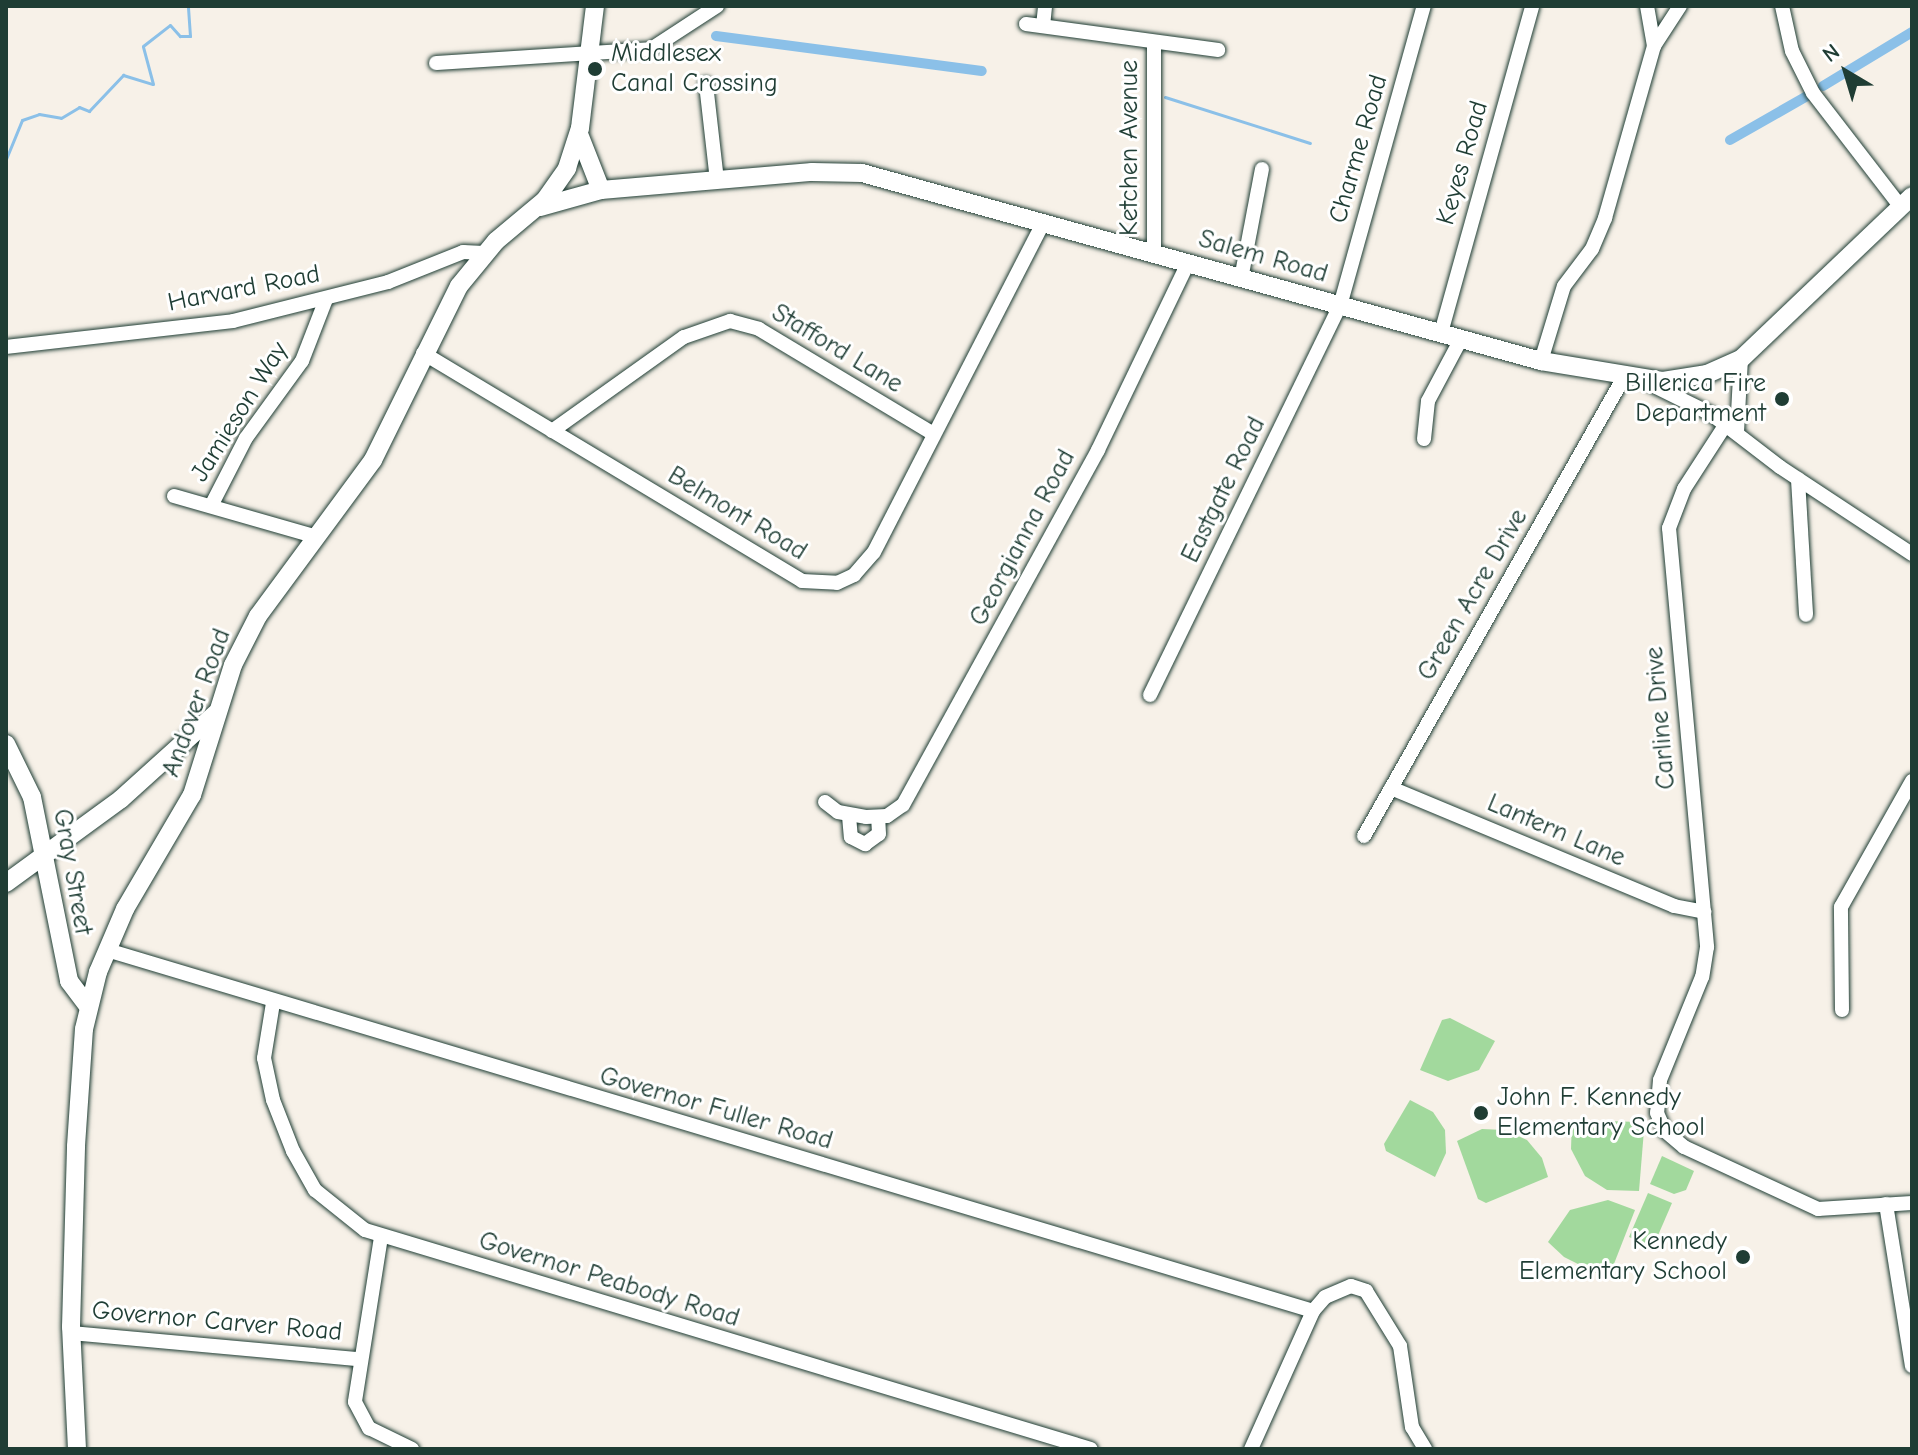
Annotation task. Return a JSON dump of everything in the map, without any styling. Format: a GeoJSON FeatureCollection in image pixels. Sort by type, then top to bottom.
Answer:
{"type":"FeatureCollection","features":[{"type":"Feature","properties":{"kind":"main road","name":"Andover Road"},"geometry":{"type":"LineString","coordinates":[[77,1449],[71,1333],[78,1093],[88,1006],[107,950],[125,909],[185,809],[208,750],[218,709],[258,616],[373,460],[444,310],[484,253],[538,208],[562,177],[579,134],[595,6]]}},
{"type":"Feature","properties":{"kind":"main road"},"geometry":{"type":"LineString","coordinates":[[579,134],[601,190]]}},
{"type":"Feature","properties":{"kind":"main road","name":"Salem Road"},"geometry":{"type":"LineString","coordinates":[[538,208],[601,190],[824,171],[862,173],[1541,361],[1627,377],[1687,379],[1741,359],[1906,201]]}},
{"type":"Feature","properties":{"kind":"main road"},"geometry":{"type":"LineString","coordinates":[[6,883],[43,858],[186,745],[218,709]]}},
{"type":"Feature","properties":{"kind":"main road","name":"Gray Street"},"geometry":{"type":"LineString","coordinates":[[6,744],[32,797],[61,958],[69,981],[88,1006]]}},
{"type":"Feature","properties":{"kind":"main road"},"geometry":{"type":"LineString","coordinates":[[186,745],[208,750]]}},
{"type":"Feature","properties":{"kind":"street"},"geometry":{"type":"LineString","coordinates":[[436,63],[588,56],[658,46],[717,6]]}},
{"type":"Feature","properties":{"kind":"street"},"geometry":{"type":"LineString","coordinates":[[1043,26],[1045,6]]}},
{"type":"Feature","properties":{"kind":"street","name":"Charme Road"},"geometry":{"type":"LineString","coordinates":[[1340,306],[1424,6]]}},
{"type":"Feature","properties":{"kind":"street","name":"Keyes Road"},"geometry":{"type":"LineString","coordinates":[[1441,333],[1532,6]]}},
{"type":"Feature","properties":{"kind":"street"},"geometry":{"type":"LineString","coordinates":[[1647,6],[1654,46]]}},
{"type":"Feature","properties":{"kind":"street"},"geometry":{"type":"LineString","coordinates":[[1541,361],[1564,286],[1592,249],[1605,218],[1654,46],[1680,6]]}},
{"type":"Feature","properties":{"kind":"street"},"geometry":{"type":"LineString","coordinates":[[1782,6],[1792,51],[1813,93],[1906,201]]}},
{"type":"Feature","properties":{"kind":"street"},"geometry":{"type":"LineString","coordinates":[[1026,24],[1218,50]]}},
{"type":"Feature","properties":{"kind":"street","name":"Ketchen Avenue"},"geometry":{"type":"LineString","coordinates":[[1154,43],[1154,254]]}},
{"type":"Feature","properties":{"kind":"street"},"geometry":{"type":"LineString","coordinates":[[706,84],[717,180]]}},
{"type":"Feature","properties":{"kind":"street"},"geometry":{"type":"LineString","coordinates":[[1241,279],[1262,169]]}},
{"type":"Feature","properties":{"kind":"street","name":"Belmont Road"},"geometry":{"type":"LineString","coordinates":[[423,353],[794,576],[819,585],[846,579],[867,561],[1043,223]]}},
{"type":"Feature","properties":{"kind":"street","name":"Harvard Road"},"geometry":{"type":"LineString","coordinates":[[6,347],[223,323],[326,299],[412,274],[463,252],[484,253]]}},
{"type":"Feature","properties":{"kind":"street","name":"Georgianna Road"},"geometry":{"type":"LineString","coordinates":[[825,802],[849,816],[878,817],[903,805],[1098,450],[1188,263]]}},
{"type":"Feature","properties":{"kind":"street","name":"Jamieson Way"},"geometry":{"type":"LineString","coordinates":[[211,506],[246,438],[302,361],[326,299]]}},
{"type":"Feature","properties":{"kind":"street","name":"Eastgate Road"},"geometry":{"type":"LineString","coordinates":[[1150,695],[1340,306]]}},
{"type":"Feature","properties":{"kind":"street","name":"Stafford Lane"},"geometry":{"type":"LineString","coordinates":[[552,431],[684,337],[730,321],[759,329],[934,434]]}},
{"type":"Feature","properties":{"kind":"street"},"geometry":{"type":"LineString","coordinates":[[1424,439],[1428,401],[1461,339]]}},
{"type":"Feature","properties":{"kind":"street"},"geometry":{"type":"LineString","coordinates":[[1732,428],[1741,359]]}},
{"type":"Feature","properties":{"kind":"street"},"geometry":{"type":"LineString","coordinates":[[1627,377],[1678,395],[1732,428],[1798,479],[1912,554]]}},
{"type":"Feature","properties":{"kind":"street","name":"Green Acre Drive"},"geometry":{"type":"LineString","coordinates":[[1364,836],[1627,377]]}},
{"type":"Feature","properties":{"kind":"street","name":"Carline Drive"},"geometry":{"type":"LineString","coordinates":[[1732,428],[1678,501],[1669,535],[1704,912],[1705,968],[1656,1099],[1660,1122],[1671,1138],[1818,1209],[1912,1203]]}},
{"type":"Feature","properties":{"kind":"street"},"geometry":{"type":"LineString","coordinates":[[1798,479],[1806,615]]}},
{"type":"Feature","properties":{"kind":"street"},"geometry":{"type":"LineString","coordinates":[[174,496],[317,537]]}},
{"type":"Feature","properties":{"kind":"street"},"geometry":{"type":"LineString","coordinates":[[1842,1010],[1841,907],[1912,781]]}},
{"type":"Feature","properties":{"kind":"street","name":"Lantern Lane"},"geometry":{"type":"LineString","coordinates":[[1391,788],[1674,906],[1704,912]]}},
{"type":"Feature","properties":{"kind":"street","name":"Georgianna Road"},"geometry":{"type":"LineString","coordinates":[[849,816],[851,837],[865,844],[879,834],[878,817]]}},
{"type":"Feature","properties":{"kind":"street","name":"Governor Fuller Road"},"geometry":{"type":"LineString","coordinates":[[107,950],[273,1003],[1313,1311]]}},
{"type":"Feature","properties":{"kind":"street","name":"Governor Peabody Road"},"geometry":{"type":"LineString","coordinates":[[273,1003],[264,1036],[268,1086],[303,1172],[326,1202],[381,1237],[1091,1449]]}},
{"type":"Feature","properties":{"kind":"street"},"geometry":{"type":"LineString","coordinates":[[1886,1204],[1912,1366]]}},
{"type":"Feature","properties":{"kind":"street"},"geometry":{"type":"LineString","coordinates":[[381,1237],[355,1386],[359,1416],[380,1437],[412,1449]]}},
{"type":"Feature","properties":{"kind":"street"},"geometry":{"type":"LineString","coordinates":[[1251,1449],[1313,1311],[1338,1290],[1351,1286],[1366,1291],[1400,1346],[1412,1427],[1425,1449]]}},
{"type":"Feature","properties":{"kind":"street","name":"Governor Carver Road"},"geometry":{"type":"LineString","coordinates":[[71,1333],[359,1359]]}},
{"type":"Feature","properties":{"kind":"green space"},"geometry":{"type":"Polygon","coordinates":[[[1450,1018],[1495,1041],[1479,1070],[1448,1081],[1420,1070],[1442,1020],[1450,1018]]]}},
{"type":"Feature","properties":{"kind":"green space"},"geometry":{"type":"Polygon","coordinates":[[[1410,1100],[1433,1112],[1445,1130],[1446,1153],[1435,1177],[1386,1151],[1384,1144],[1410,1100]]]}},
{"type":"Feature","properties":{"kind":"green space"},"geometry":{"type":"Polygon","coordinates":[[[1572,1120],[1639,1122],[1644,1130],[1639,1191],[1607,1190],[1585,1176],[1571,1149],[1572,1120]]]}},
{"type":"Feature","properties":{"kind":"green space"},"geometry":{"type":"Polygon","coordinates":[[[1482,1129],[1504,1130],[1527,1140],[1542,1158],[1548,1177],[1486,1203],[1478,1199],[1457,1141],[1482,1129]]]}},
{"type":"Feature","properties":{"kind":"green space"},"geometry":{"type":"Polygon","coordinates":[[[1662,1156],[1694,1171],[1686,1190],[1674,1194],[1650,1184],[1662,1156]]]}},
{"type":"Feature","properties":{"kind":"green space"},"geometry":{"type":"Polygon","coordinates":[[[1648,1193],[1672,1203],[1653,1247],[1629,1237],[1648,1193]]]}},
{"type":"Feature","properties":{"kind":"green space"},"geometry":{"type":"Polygon","coordinates":[[[1608,1200],[1635,1210],[1610,1274],[1602,1276],[1564,1257],[1548,1242],[1570,1210],[1608,1200]]]}},
{"type":"Feature","properties":{"kind":"waterway"},"geometry":{"type":"LineString","coordinates":[[6,159],[22,120],[39,114],[61,118],[79,107],[89,111],[123,75],[153,84],[143,46],[170,25],[180,36],[190,36],[188,6]]}},
{"type":"Feature","properties":{"kind":"waterway"},"geometry":{"type":"LineString","coordinates":[[1823,86],[1912,32]]}},
{"type":"Feature","properties":{"kind":"waterway"},"geometry":{"type":"LineString","coordinates":[[716,36],[982,71]]}},
{"type":"Feature","properties":{"kind":"waterway"},"geometry":{"type":"LineString","coordinates":[[1730,140],[1807,96]]}},
{"type":"Feature","properties":{"kind":"waterway"},"geometry":{"type":"LineString","coordinates":[[1165,97],[1310,143]]}},
{"type":"Feature","properties":{"kind":"place","name":"Middlesex Canal Crossing"},"geometry":{"type":"Point","coordinates":[595,69]}},
{"type":"Feature","properties":{"kind":"place","name":"Billerica Fire Department"},"geometry":{"type":"Point","coordinates":[1782,399]}},
{"type":"Feature","properties":{"kind":"place","name":"John F. Kennedy Elementary School"},"geometry":{"type":"Point","coordinates":[1481,1113]}},
{"type":"Feature","properties":{"kind":"place","name":"Kennedy Elementary School"},"geometry":{"type":"Point","coordinates":[1743,1257]}}]}
